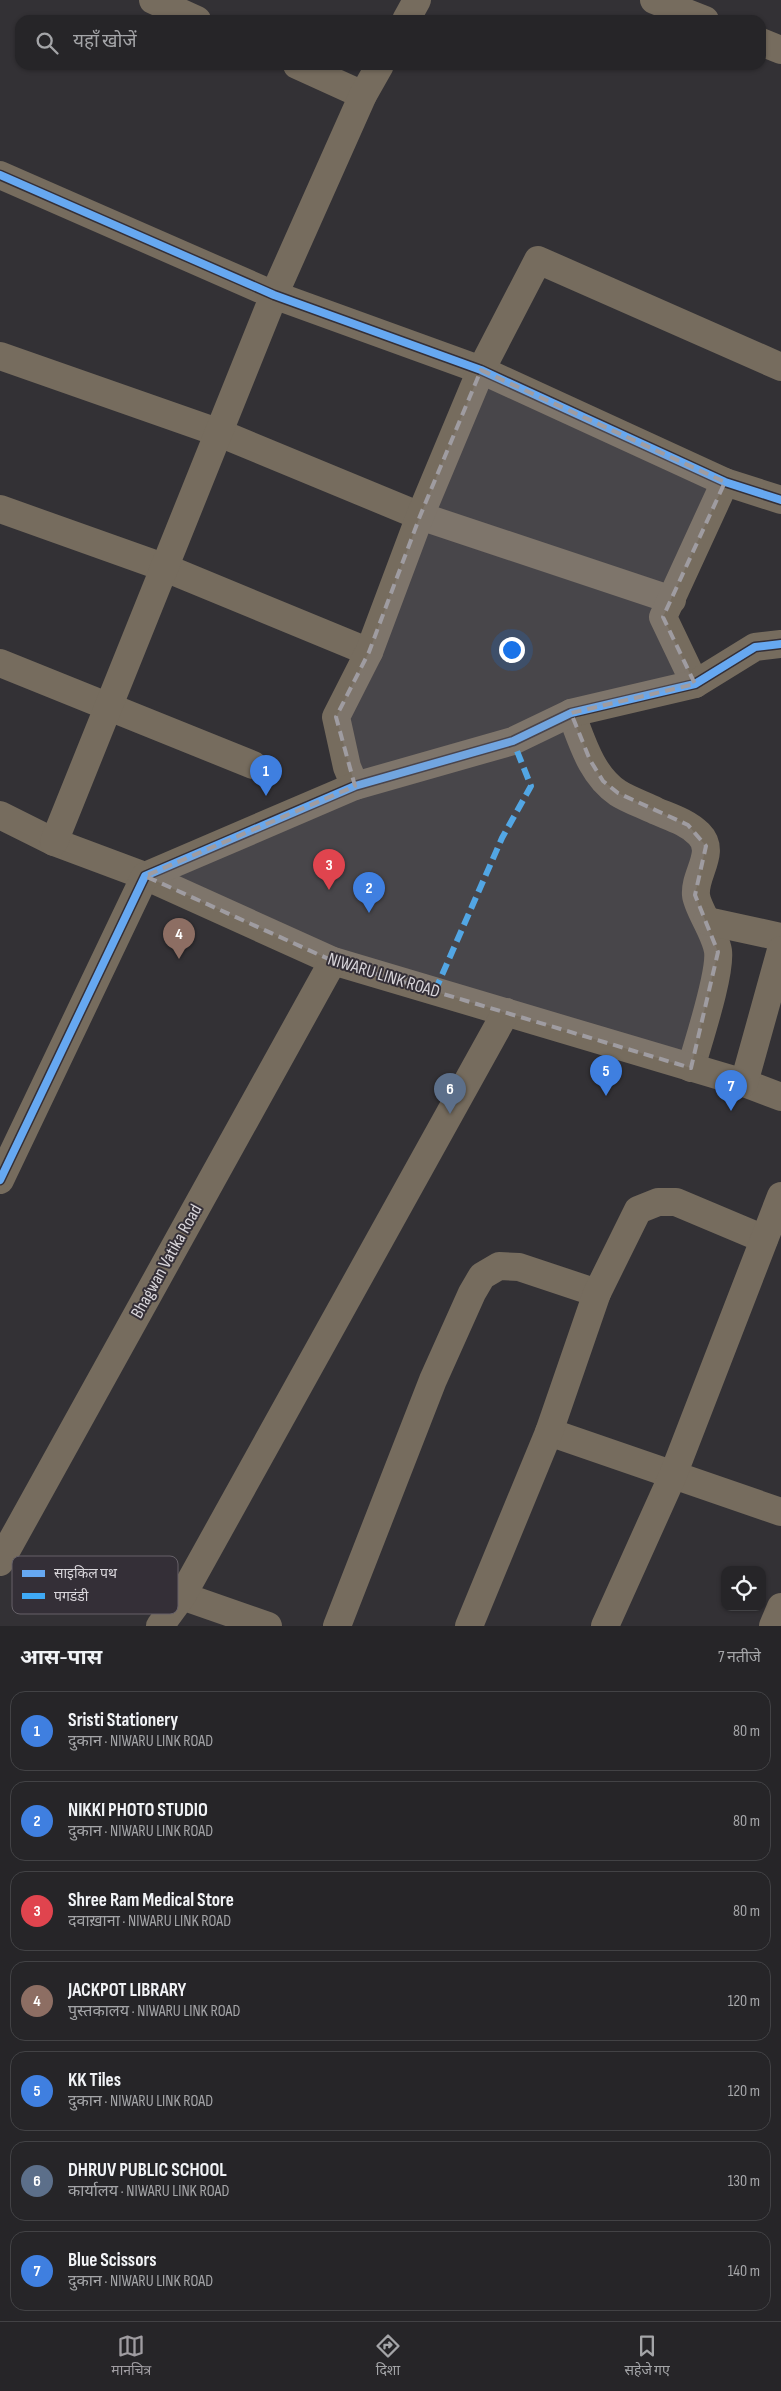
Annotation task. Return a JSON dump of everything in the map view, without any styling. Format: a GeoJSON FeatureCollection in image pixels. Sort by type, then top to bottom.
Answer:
{"type":"FeatureCollection","features":[{"type":"Feature","properties":{"kind":"street"},"geometry":{"type":"LineString","coordinates":[[153,0],[186,15]]}},
{"type":"Feature","properties":{"kind":"street"},"geometry":{"type":"LineString","coordinates":[[409,15],[417,0]]}},
{"type":"Feature","properties":{"kind":"street"},"geometry":{"type":"LineString","coordinates":[[654,0],[692,15]]}},
{"type":"Feature","properties":{"kind":"street"},"geometry":{"type":"LineString","coordinates":[[766,44],[781,50]]}},
{"type":"Feature","properties":{"kind":"street"},"geometry":{"type":"LineString","coordinates":[[308,70],[363,95]]}},
{"type":"Feature","properties":{"kind":"street"},"geometry":{"type":"LineString","coordinates":[[54,842],[217,432],[274,295],[363,95],[377,70]]}},
{"type":"Feature","properties":{"kind":"street"},"geometry":{"type":"LineString","coordinates":[[0,175],[274,295],[481,370],[725,482],[781,500]]}},
{"type":"Feature","properties":{"kind":"street"},"geometry":{"type":"LineString","coordinates":[[354,786],[347,767],[336,717],[370,652],[420,516],[481,370],[538,260],[781,367]]}},
{"type":"Feature","properties":{"kind":"street"},"geometry":{"type":"LineString","coordinates":[[0,356],[217,432],[420,516],[672,600]]}},
{"type":"Feature","properties":{"kind":"street"},"geometry":{"type":"LineString","coordinates":[[695,684],[664,617],[725,482]]}},
{"type":"Feature","properties":{"kind":"street"},"geometry":{"type":"LineString","coordinates":[[0,509],[163,567],[370,652]]}},
{"type":"Feature","properties":{"kind":"street"},"geometry":{"type":"LineString","coordinates":[[0,1180],[145,876],[354,786],[513,741],[571,713],[695,684],[768,646],[781,660]]}},
{"type":"Feature","properties":{"kind":"street"},"geometry":{"type":"LineString","coordinates":[[0,662],[254,766]]}},
{"type":"Feature","properties":{"kind":"street"},"geometry":{"type":"LineString","coordinates":[[571,713],[590,760],[604,781],[618,793],[688,825],[700,835],[706,846],[705,857],[698,876],[696,895],[714,935],[718,952],[716,974],[691,1068]]}},
{"type":"Feature","properties":{"kind":"street","name":"NIWARU LINK ROAD"},"geometry":{"type":"LineString","coordinates":[[0,815],[54,842],[145,876],[333,961],[744,1083],[781,1098]]}},
{"type":"Feature","properties":{"kind":"street"},"geometry":{"type":"LineString","coordinates":[[707,921],[781,937]]}},
{"type":"Feature","properties":{"kind":"street"},"geometry":{"type":"LineString","coordinates":[[744,1083],[781,950]]}},
{"type":"Feature","properties":{"kind":"street","name":"Bhagwan Vatika Road"},"geometry":{"type":"LineString","coordinates":[[0,1562],[333,961]]}},
{"type":"Feature","properties":{"kind":"street"},"geometry":{"type":"LineString","coordinates":[[178,1601],[506,1012]]}},
{"type":"Feature","properties":{"kind":"street"},"geometry":{"type":"LineString","coordinates":[[605,1626],[673,1475],[781,1196]]}},
{"type":"Feature","properties":{"kind":"street"},"geometry":{"type":"LineString","coordinates":[[469,1626],[549,1432],[597,1293],[638,1210],[658,1202],[676,1202],[764,1239]]}},
{"type":"Feature","properties":{"kind":"street"},"geometry":{"type":"LineString","coordinates":[[337,1626],[433,1380],[472,1293],[482,1276],[499,1266],[519,1266],[597,1293]]}},
{"type":"Feature","properties":{"kind":"street"},"geometry":{"type":"LineString","coordinates":[[549,1432],[781,1512]]}},
{"type":"Feature","properties":{"kind":"street"},"geometry":{"type":"LineString","coordinates":[[182,1596],[268,1626]]}},
{"type":"Feature","properties":{"kind":"street"},"geometry":{"type":"LineString","coordinates":[[773,1626],[781,1607]]}},
{"type":"Feature","properties":{"kind":"street"},"geometry":{"type":"LineString","coordinates":[[160,1626],[169,1614]]}},
{"type":"Feature","properties":{"kind":"highlighted area"},"geometry":{"type":"Polygon","coordinates":[[[481,370],[725,482],[663,617],[695,684],[571,713],[590,760],[603,781],[618,793],[688,825],[706,846],[695,895],[718,952],[691,1068],[333,961],[145,876],[355,786],[336,717],[369,652],[420,516],[481,370]]]}},
{"type":"Feature","properties":{"kind":"marked path"},"geometry":{"type":"LineString","coordinates":[[435,991],[502,838],[531,786],[513,741]]}},
{"type":"Feature","properties":{"kind":"cycle path"},"geometry":{"type":"LineString","coordinates":[[0,175],[274,295],[481,370],[725,482],[781,500]]}},
{"type":"Feature","properties":{"kind":"cycle path"},"geometry":{"type":"LineString","coordinates":[[0,1180],[145,876],[355,786],[513,741],[571,713],[695,684],[755,647],[781,644]]}},
{"type":"Feature","properties":{"kind":"place","name":"Sristi Stationery"},"geometry":{"type":"Point","coordinates":[266,796]}},
{"type":"Feature","properties":{"kind":"place","name":"Shree Ram Medical Store"},"geometry":{"type":"Point","coordinates":[329,890]}},
{"type":"Feature","properties":{"kind":"place","name":"NIKKI PHOTO STUDIO"},"geometry":{"type":"Point","coordinates":[369,913]}},
{"type":"Feature","properties":{"kind":"place","name":"JACKPOT LIBRARY"},"geometry":{"type":"Point","coordinates":[179,959]}},
{"type":"Feature","properties":{"kind":"place","name":"KK Tiles"},"geometry":{"type":"Point","coordinates":[606,1096]}},
{"type":"Feature","properties":{"kind":"place","name":"Blue Scissors"},"geometry":{"type":"Point","coordinates":[731,1111]}},
{"type":"Feature","properties":{"kind":"place","name":"DHRUV PUBLIC SCHOOL"},"geometry":{"type":"Point","coordinates":[450,1114]}}]}
